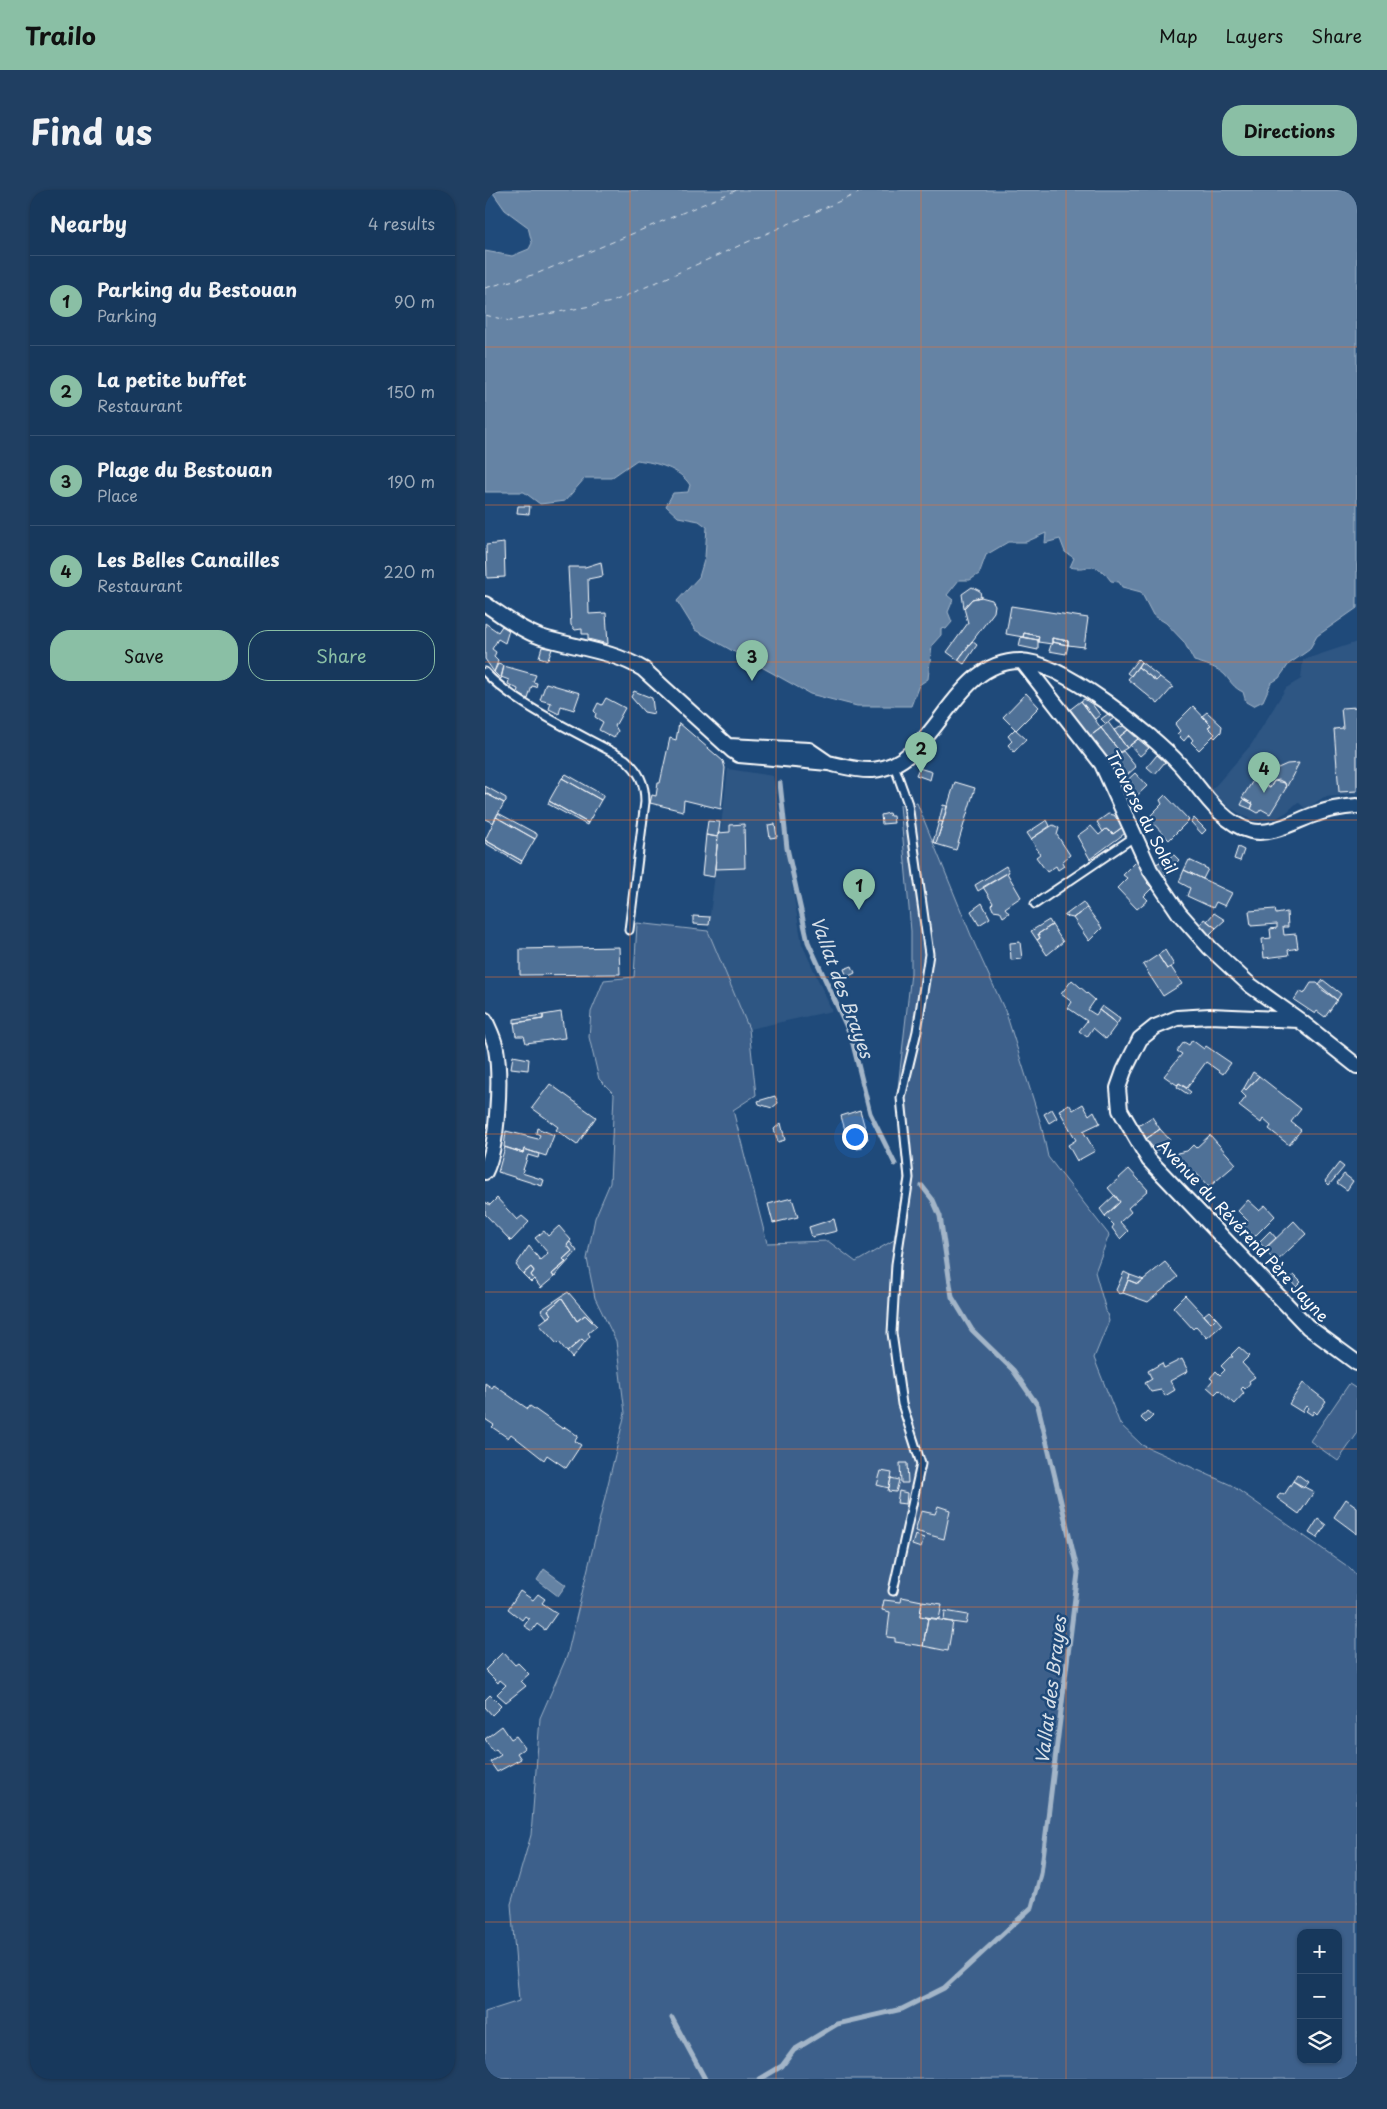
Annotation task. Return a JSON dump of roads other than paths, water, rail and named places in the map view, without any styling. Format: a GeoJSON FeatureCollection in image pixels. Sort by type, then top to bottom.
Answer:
{"type":"FeatureCollection","features":[{"type":"Feature","properties":{"kind":"street"},"geometry":{"type":"LineString","coordinates":[[485,604],[521,627],[541,637],[628,660],[643,670],[728,746],[745,758],[828,763],[873,770],[894,765],[914,750],[972,681],[1009,662],[1022,661],[1053,671],[1127,716],[1172,756],[1210,802],[1239,825],[1251,831],[1274,830],[1316,814],[1357,806]]}},
{"type":"Feature","properties":{"kind":"street","name":"Traverse du Soleil"},"geometry":{"type":"LineString","coordinates":[[1022,661],[1102,764],[1133,837],[1150,870],[1179,913],[1209,948],[1250,985],[1299,1020],[1357,1066]]}},
{"type":"Feature","properties":{"kind":"street","name":"Avenue du Révérend Père Jayne"},"geometry":{"type":"LineString","coordinates":[[1299,1020],[1210,1016],[1177,1018],[1155,1026],[1140,1039],[1124,1071],[1117,1088],[1120,1110],[1149,1160],[1308,1327],[1357,1362]]}},
{"type":"Feature","properties":{"kind":"street"},"geometry":{"type":"LineString","coordinates":[[485,1020],[493,1038],[497,1058],[495,1134],[485,1172]]}},
{"type":"Feature","properties":{"kind":"lane"},"geometry":{"type":"LineString","coordinates":[[485,672],[498,686],[517,698],[625,759],[641,777],[645,788],[645,802],[629,930]]}},
{"type":"Feature","properties":{"kind":"lane"},"geometry":{"type":"LineString","coordinates":[[893,1591],[921,1464],[902,1404],[892,1333],[895,1264],[909,1178],[901,1098],[917,1031],[929,954],[908,804],[894,765]]}},
{"type":"Feature","properties":{"kind":"lane"},"geometry":{"type":"LineString","coordinates":[[1035,904],[1133,837]]}},
{"type":"Feature","properties":{"kind":"waterway","name":"Vallat des Brayes"},"geometry":{"type":"LineString","coordinates":[[780,783],[787,848],[808,942],[851,1036],[870,1113],[895,1164]]}},
{"type":"Feature","properties":{"kind":"waterway","name":"Vallat des Brayes"},"geometry":{"type":"LineString","coordinates":[[760,2079],[782,2066],[794,2050],[837,2024],[902,2009],[944,1988],[1032,1907],[1041,1874],[1078,1573],[1038,1406],[1013,1370],[972,1330],[952,1297],[940,1216],[933,1200],[922,1186]]}},
{"type":"Feature","properties":{"kind":"waterway"},"geometry":{"type":"LineString","coordinates":[[672,2018],[705,2079]]}},
{"type":"Feature","properties":{"kind":"place","name":"Plage du Bestouan"},"geometry":{"type":"Point","coordinates":[752,681]}},
{"type":"Feature","properties":{"kind":"place","name":"La petite buffet"},"geometry":{"type":"Point","coordinates":[921,773]}},
{"type":"Feature","properties":{"kind":"place","name":"Les Belles Canailles"},"geometry":{"type":"Point","coordinates":[1264,793]}},
{"type":"Feature","properties":{"kind":"place","name":"Parking du Bestouan"},"geometry":{"type":"Point","coordinates":[859,910]}}]}
